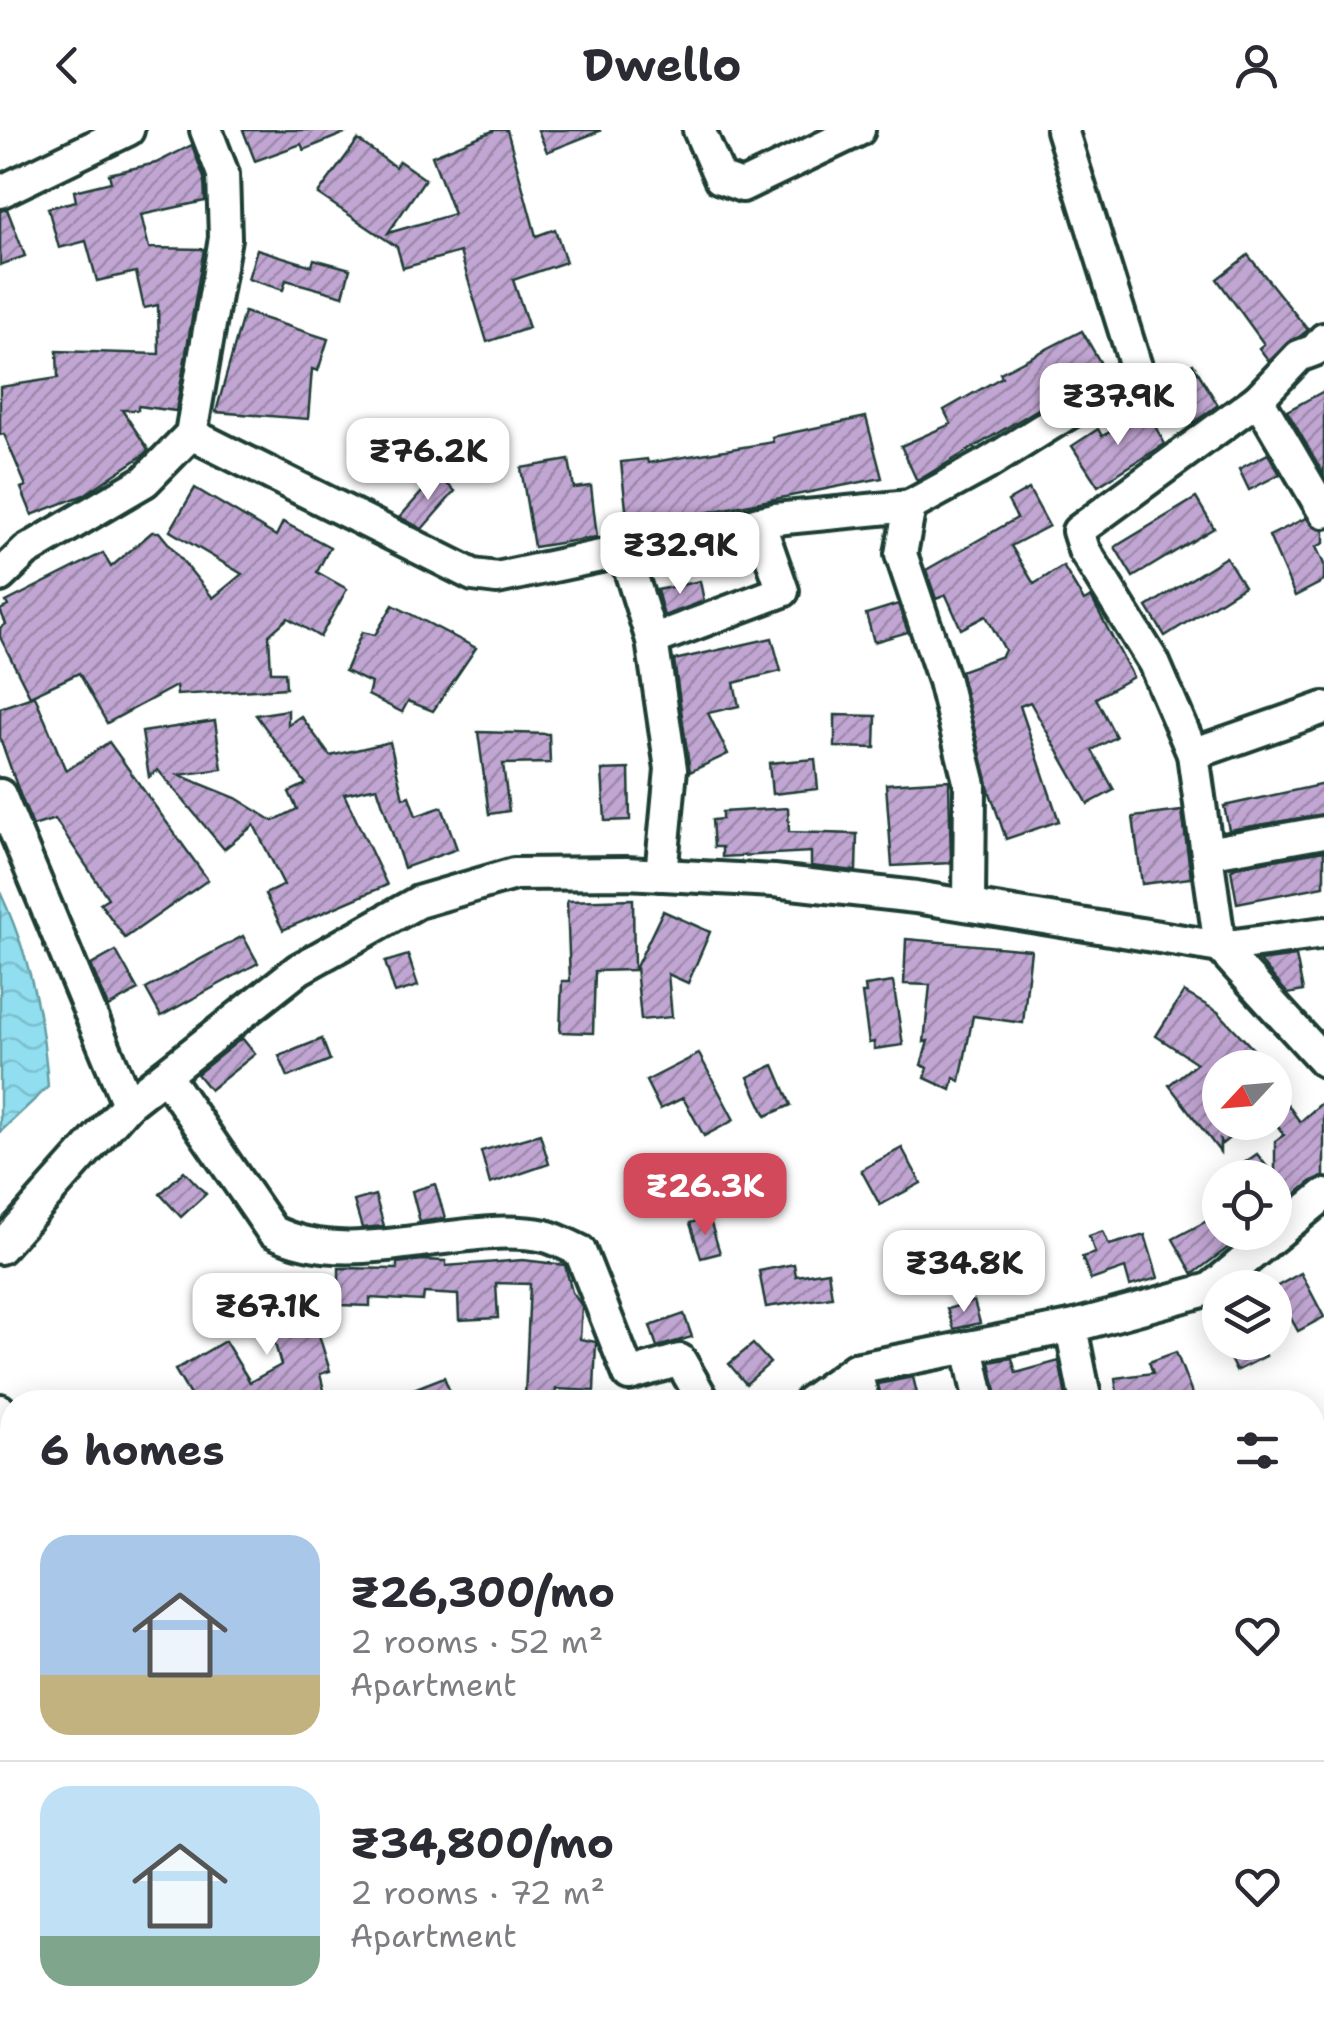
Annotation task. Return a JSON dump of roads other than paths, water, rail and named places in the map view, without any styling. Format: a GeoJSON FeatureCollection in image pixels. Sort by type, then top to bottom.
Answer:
{"type":"FeatureCollection","features":[{"type":"Feature","properties":{"kind":"street"},"geometry":{"type":"LineString","coordinates":[[0,192],[128,130]]}},
{"type":"Feature","properties":{"kind":"street"},"geometry":{"type":"LineString","coordinates":[[0,576],[26,551],[144,482],[191,434],[225,238],[223,174],[206,130]]}},
{"type":"Feature","properties":{"kind":"street"},"geometry":{"type":"LineString","coordinates":[[699,130],[720,178],[742,186],[859,130]]}},
{"type":"Feature","properties":{"kind":"street"},"geometry":{"type":"LineString","coordinates":[[191,434],[472,575],[497,578],[759,522],[910,506],[987,464],[1137,370],[1062,130]]}},
{"type":"Feature","properties":{"kind":"street"},"geometry":{"type":"LineString","coordinates":[[1321,352],[1299,356],[1258,398],[1078,532],[1084,550],[1154,663],[1192,754],[1220,947],[1324,1061]]}},
{"type":"Feature","properties":{"kind":"street"},"geometry":{"type":"LineString","coordinates":[[1258,398],[1324,512]]}},
{"type":"Feature","properties":{"kind":"street"},"geometry":{"type":"LineString","coordinates":[[910,506],[901,554],[944,681],[970,785],[969,905]]}},
{"type":"Feature","properties":{"kind":"street"},"geometry":{"type":"LineString","coordinates":[[652,640],[782,591],[759,522]]}},
{"type":"Feature","properties":{"kind":"street"},"geometry":{"type":"LineString","coordinates":[[624,551],[652,640],[671,769],[661,875]]}},
{"type":"Feature","properties":{"kind":"street"},"geometry":{"type":"LineString","coordinates":[[1192,754],[1324,708]]}},
{"type":"Feature","properties":{"kind":"street"},"geometry":{"type":"LineString","coordinates":[[0,795],[128,1104]]}},
{"type":"Feature","properties":{"kind":"street"},"geometry":{"type":"LineString","coordinates":[[1207,854],[1324,832]]}},
{"type":"Feature","properties":{"kind":"street"},"geometry":{"type":"LineString","coordinates":[[0,1248],[128,1104],[299,969],[418,902],[514,874],[774,881],[969,905],[1220,947],[1324,933]]}},
{"type":"Feature","properties":{"kind":"street"},"geometry":{"type":"LineString","coordinates":[[165,1075],[272,1231],[299,1245],[368,1247],[468,1236],[545,1236],[580,1251],[629,1375],[680,1360],[697,1390]]}},
{"type":"Feature","properties":{"kind":"street"},"geometry":{"type":"LineString","coordinates":[[826,1390],[855,1369],[1071,1327],[1210,1289],[1324,1195]]}},
{"type":"Feature","properties":{"kind":"street"},"geometry":{"type":"LineString","coordinates":[[1071,1327],[1084,1390]]}},
{"type":"Feature","properties":{"kind":"street"},"geometry":{"type":"LineString","coordinates":[[968,1347],[977,1390]]}},
{"type":"Feature","properties":{"kind":"street"},"geometry":{"type":"LineString","coordinates":[[855,1369],[861,1390]]}},
{"type":"Feature","properties":{"kind":"water"},"geometry":{"type":"Polygon","coordinates":[[[0,892],[33,987],[48,1087],[0,1132],[0,892]]]}}]}
